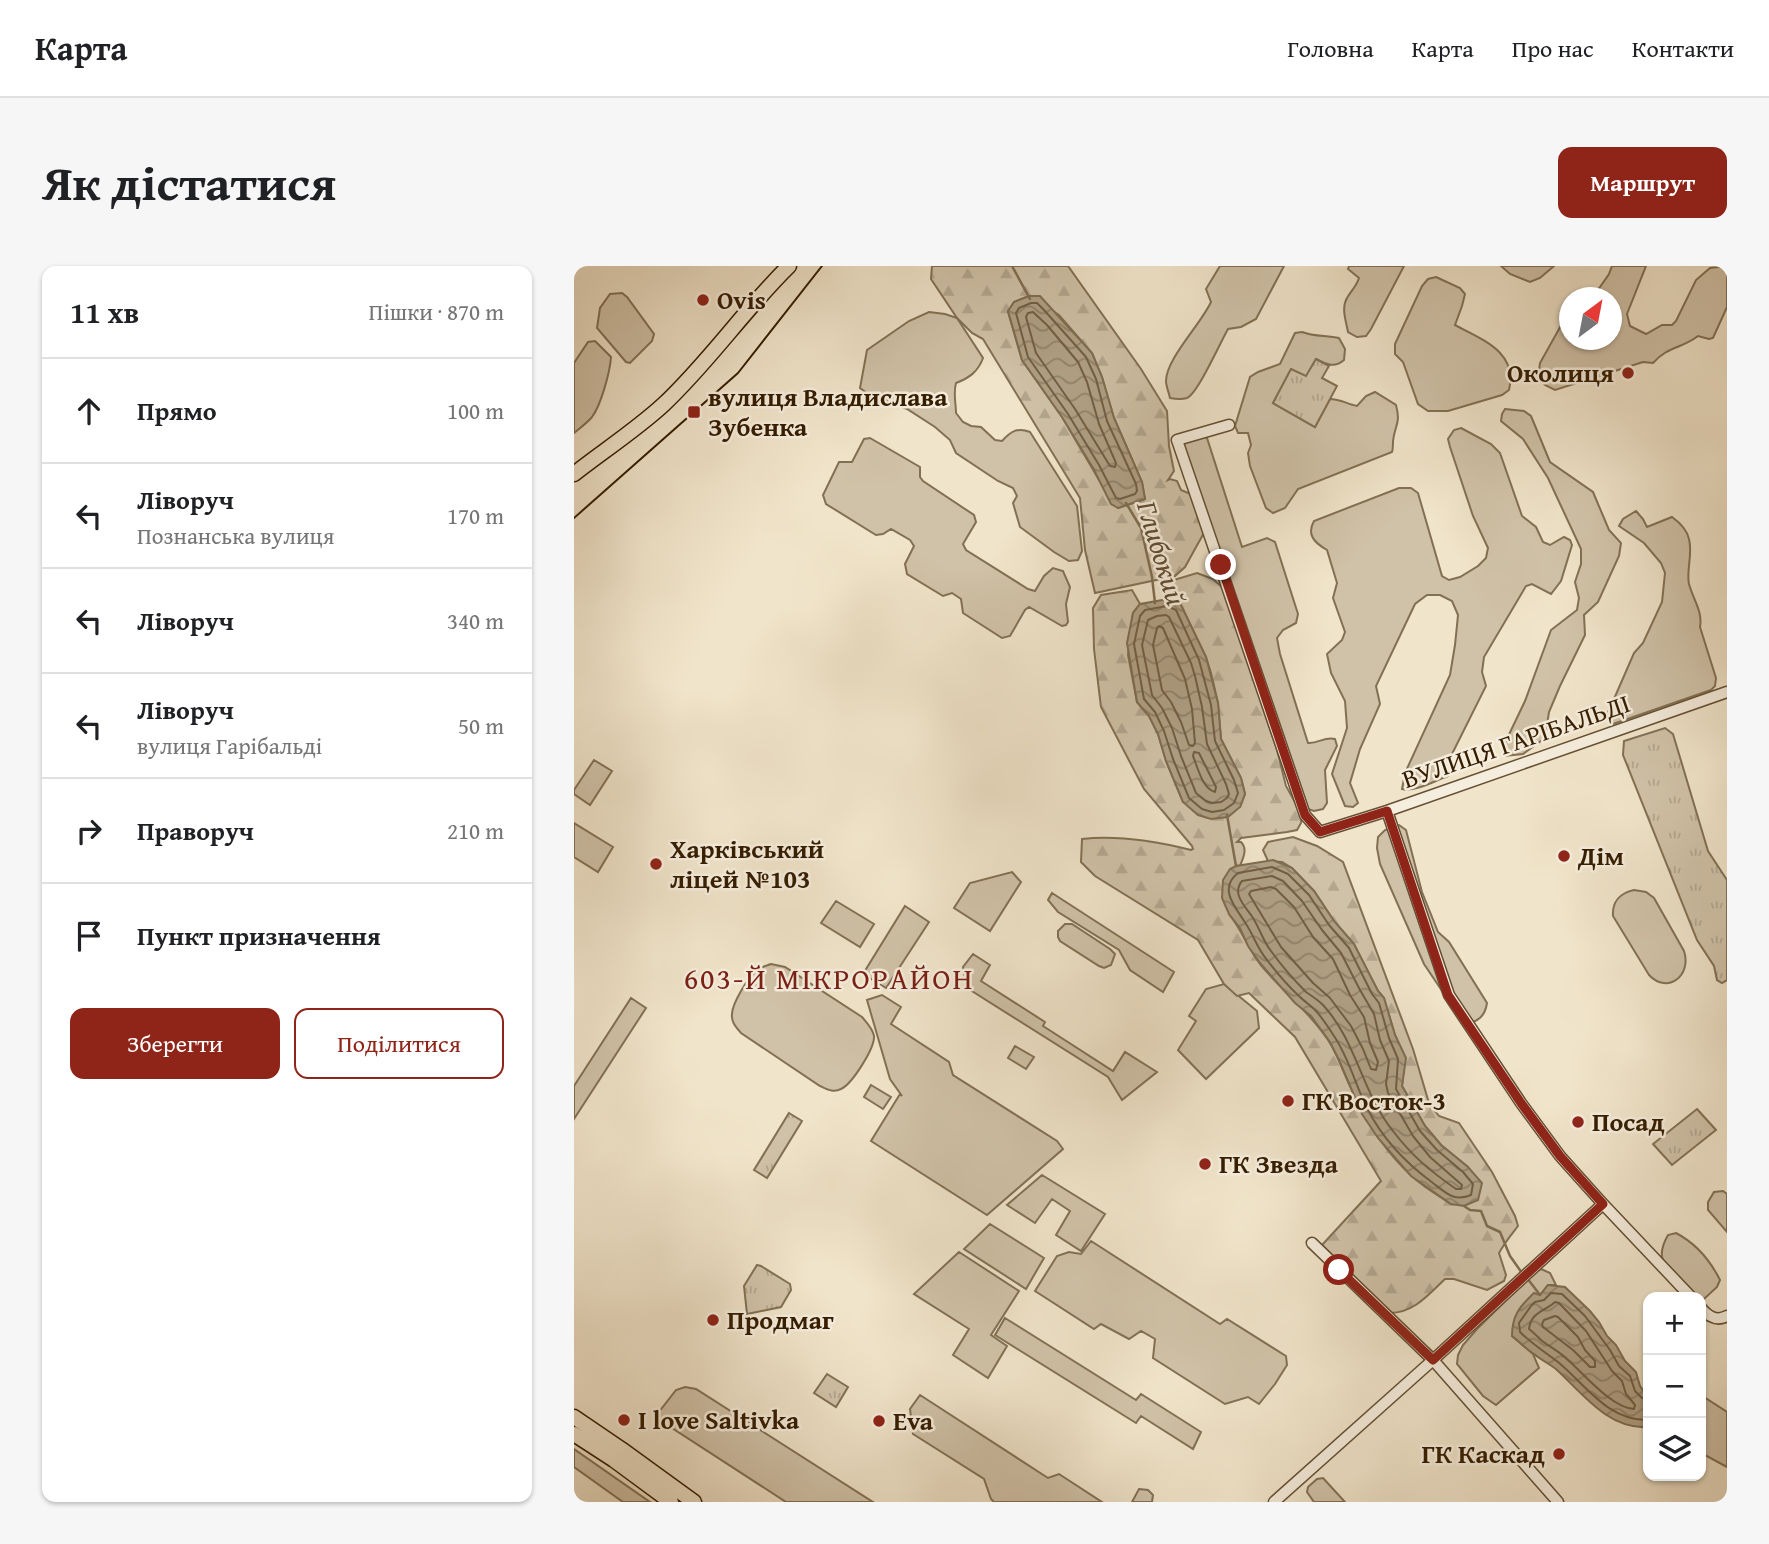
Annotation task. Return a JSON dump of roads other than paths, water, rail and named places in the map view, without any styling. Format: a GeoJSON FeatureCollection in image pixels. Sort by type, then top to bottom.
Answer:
{"type":"FeatureCollection","features":[{"type":"Feature","properties":{"kind":"main road"},"geometry":{"type":"LineString","coordinates":[[574,474],[661,406],[789,266]]}},
{"type":"Feature","properties":{"kind":"main road"},"geometry":{"type":"LineString","coordinates":[[574,1417],[671,1502]]}},
{"type":"Feature","properties":{"kind":"main road"},"geometry":{"type":"LineString","coordinates":[[574,1434],[618,1454],[694,1502]]}},
{"type":"Feature","properties":{"kind":"street","name":"ВУЛИЦЯ ГАРІБАЛЬДІ"},"geometry":{"type":"LineString","coordinates":[[1229,425],[1177,440],[1305,815],[1320,832],[1727,692]]}},
{"type":"Feature","properties":{"kind":"street"},"geometry":{"type":"LineString","coordinates":[[1387,811],[1448,995],[1560,1156],[1686,1292]]}},
{"type":"Feature","properties":{"kind":"street"},"geometry":{"type":"LineString","coordinates":[[1274,1502],[1603,1204]]}},
{"type":"Feature","properties":{"kind":"street"},"geometry":{"type":"LineString","coordinates":[[1312,1244],[1433,1360],[1558,1502]]}},
{"type":"Feature","properties":{"kind":"street"},"geometry":{"type":"LineString","coordinates":[[1706,1312],[1714,1318],[1727,1316]]}},
{"type":"Feature","properties":{"kind":"water"},"geometry":{"type":"Polygon","coordinates":[[[1029,296],[1040,296],[1092,353],[1114,418],[1142,482],[1145,499],[1118,508],[1111,504],[1062,417],[1022,360],[1008,311],[1014,302],[1029,296]]]}},
{"type":"Feature","properties":{"kind":"water"},"geometry":{"type":"Polygon","coordinates":[[[1168,599],[1180,603],[1206,657],[1218,703],[1221,739],[1241,778],[1245,794],[1240,807],[1228,817],[1211,819],[1198,815],[1183,802],[1158,734],[1149,716],[1137,702],[1127,643],[1133,613],[1140,604],[1168,599]]]}},
{"type":"Feature","properties":{"kind":"water"},"geometry":{"type":"Polygon","coordinates":[[[1273,860],[1292,868],[1314,891],[1334,921],[1354,944],[1384,998],[1395,1035],[1406,1058],[1402,1086],[1425,1126],[1441,1145],[1468,1167],[1482,1183],[1478,1200],[1464,1206],[1451,1204],[1411,1176],[1378,1138],[1362,1114],[1330,1042],[1311,1016],[1295,1003],[1248,946],[1222,898],[1223,880],[1230,869],[1236,866],[1273,860]]]}},
{"type":"Feature","properties":{"kind":"water"},"geometry":{"type":"Polygon","coordinates":[[[1548,1285],[1565,1287],[1599,1322],[1625,1361],[1636,1372],[1643,1390],[1643,1427],[1621,1423],[1609,1417],[1557,1370],[1512,1336],[1513,1323],[1520,1307],[1534,1293],[1540,1295],[1548,1285]]]}},
{"type":"Feature","properties":{"kind":"waterway","name":"Глибокий"},"geometry":{"type":"LineString","coordinates":[[1012,266],[1030,299]]}},
{"type":"Feature","properties":{"kind":"waterway","name":"Глибокий"},"geometry":{"type":"LineString","coordinates":[[1126,503],[1141,528],[1155,603]]}},
{"type":"Feature","properties":{"kind":"waterway","name":"Глибокий"},"geometry":{"type":"LineString","coordinates":[[1227,815],[1236,866]]}},
{"type":"Feature","properties":{"kind":"waterway","name":"Глибокий"},"geometry":{"type":"LineString","coordinates":[[1464,1206],[1470,1210],[1481,1211],[1487,1226],[1500,1232],[1510,1256],[1522,1273]]}},
{"type":"Feature","properties":{"kind":"waterway","name":"Глибокий"},"geometry":{"type":"LineString","coordinates":[[1527,1278],[1540,1295]]}},
{"type":"Feature","properties":{"kind":"tram line"},"geometry":{"type":"LineString","coordinates":[[574,518],[738,373],[822,266]]}},
{"type":"Feature","properties":{"kind":"place","name":"Ovis"},"geometry":{"type":"Point","coordinates":[703,300]}},
{"type":"Feature","properties":{"kind":"place","name":"Околиця"},"geometry":{"type":"Point","coordinates":[1628,373]}},
{"type":"Feature","properties":{"kind":"place","name":"вулиця Владислава Зубенка"},"geometry":{"type":"Point","coordinates":[694,412]}},
{"type":"Feature","properties":{"kind":"place","name":"Дім"},"geometry":{"type":"Point","coordinates":[1564,856]}},
{"type":"Feature","properties":{"kind":"place","name":"Харківський ліцей №103"},"geometry":{"type":"Point","coordinates":[656,864]}},
{"type":"Feature","properties":{"kind":"place","name":"ГК Восток-3"},"geometry":{"type":"Point","coordinates":[1288,1101]}},
{"type":"Feature","properties":{"kind":"place","name":"Посад"},"geometry":{"type":"Point","coordinates":[1578,1122]}},
{"type":"Feature","properties":{"kind":"place","name":"ГК Звезда"},"geometry":{"type":"Point","coordinates":[1205,1164]}},
{"type":"Feature","properties":{"kind":"place","name":"Продмаг"},"geometry":{"type":"Point","coordinates":[713,1320]}},
{"type":"Feature","properties":{"kind":"place","name":"I love Saltivka"},"geometry":{"type":"Point","coordinates":[624,1420]}},
{"type":"Feature","properties":{"kind":"place","name":"Eva"},"geometry":{"type":"Point","coordinates":[879,1421]}},
{"type":"Feature","properties":{"kind":"place","name":"ГК Каскад"},"geometry":{"type":"Point","coordinates":[1559,1454]}},
{"type":"Feature","properties":{"kind":"district","name":"603-Й МІКРОРАЙОН"},"geometry":{"type":"Point","coordinates":[829,979]}}]}
